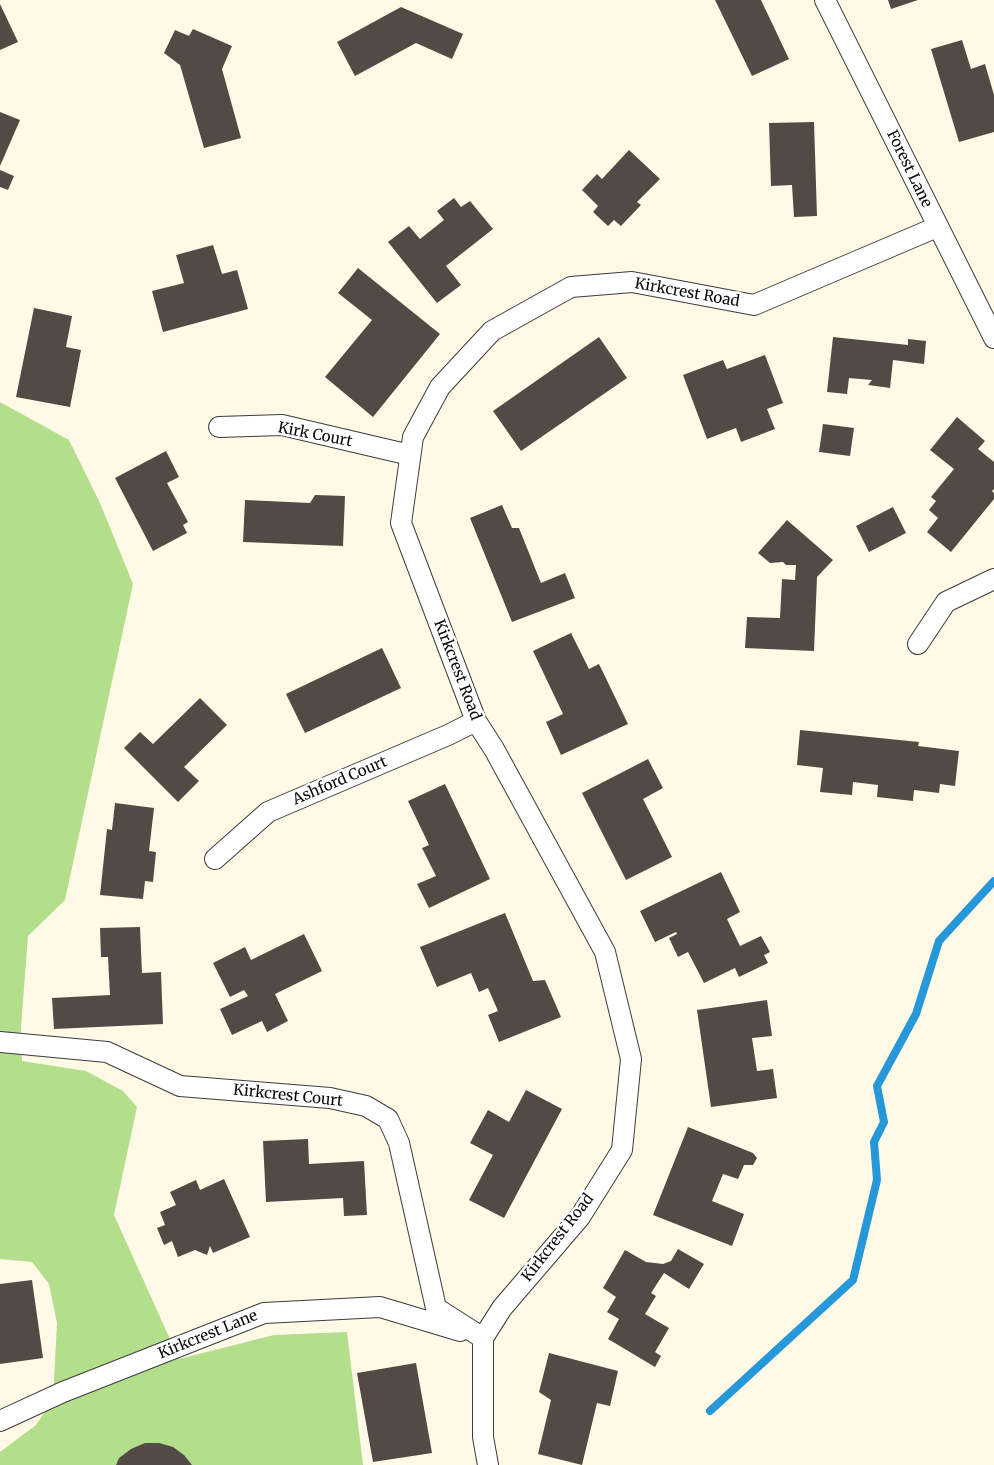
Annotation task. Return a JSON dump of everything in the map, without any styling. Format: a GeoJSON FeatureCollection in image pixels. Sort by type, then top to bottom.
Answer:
{"type":"FeatureCollection","features":[{"type":"Feature","properties":{"kind":"street","name":"Forest Lane"},"geometry":{"type":"LineString","coordinates":[[825,0],[994,338]]}},
{"type":"Feature","properties":{"kind":"street","name":"Kirkcrest Road"},"geometry":{"type":"LineString","coordinates":[[484,1338],[502,1308],[580,1217],[622,1150],[631,1059],[605,952],[494,749],[476,721],[401,523],[413,437],[440,387],[492,331],[571,286],[632,282],[754,305],[937,227]]}},
{"type":"Feature","properties":{"kind":"street","name":"Kirk Court"},"geometry":{"type":"LineString","coordinates":[[219,427],[282,425],[410,455]]}},
{"type":"Feature","properties":{"kind":"street"},"geometry":{"type":"LineString","coordinates":[[918,644],[946,602],[994,578]]}},
{"type":"Feature","properties":{"kind":"street","name":"Ashford Court"},"geometry":{"type":"LineString","coordinates":[[215,859],[268,812],[448,735],[476,721]]}},
{"type":"Feature","properties":{"kind":"street","name":"Kirkcrest Court"},"geometry":{"type":"LineString","coordinates":[[0,1042],[107,1052],[180,1086],[330,1098],[366,1106],[388,1119],[399,1143],[436,1308],[484,1338]]}},
{"type":"Feature","properties":{"kind":"street","name":"Kirkcrest Lane"},"geometry":{"type":"LineString","coordinates":[[0,1421],[63,1392],[264,1313],[380,1307],[484,1338]]}},
{"type":"Feature","properties":{"kind":"street"},"geometry":{"type":"LineString","coordinates":[[484,1338],[483,1437],[488,1465]]}},
{"type":"Feature","properties":{"kind":"green space"},"geometry":{"type":"Polygon","coordinates":[[[0,402],[69,440],[100,503],[133,584],[65,900],[28,936],[21,1027],[22,1061],[86,1071],[123,1091],[137,1107],[114,1215],[179,1359],[274,1335],[347,1332],[363,1465],[0,1465],[0,1452],[36,1425],[53,1400],[57,1323],[49,1284],[32,1262],[0,1259],[0,402]]]}},
{"type":"Feature","properties":{"kind":"building"},"geometry":{"type":"Polygon","coordinates":[[[715,0],[761,0],[789,59],[752,76],[715,0]]]}},
{"type":"Feature","properties":{"kind":"building"},"geometry":{"type":"Polygon","coordinates":[[[888,0],[918,0],[891,9],[888,0]]]}},
{"type":"Feature","properties":{"kind":"building"},"geometry":{"type":"Polygon","coordinates":[[[0,4],[18,42],[0,50],[0,4]]]}},
{"type":"Feature","properties":{"kind":"building"},"geometry":{"type":"Polygon","coordinates":[[[401,7],[463,34],[452,59],[416,43],[355,76],[337,42],[401,7]]]}},
{"type":"Feature","properties":{"kind":"building"},"geometry":{"type":"Polygon","coordinates":[[[193,29],[232,46],[222,69],[241,138],[204,148],[180,65],[164,53],[175,30],[189,36],[193,29]]]}},
{"type":"Feature","properties":{"kind":"building"},"geometry":{"type":"Polygon","coordinates":[[[962,40],[971,69],[985,64],[994,95],[994,132],[959,142],[931,49],[962,40]]]}},
{"type":"Feature","properties":{"kind":"building"},"geometry":{"type":"Polygon","coordinates":[[[0,112],[20,120],[0,166],[0,112]]]}},
{"type":"Feature","properties":{"kind":"building"},"geometry":{"type":"Polygon","coordinates":[[[814,122],[817,216],[794,217],[792,185],[771,186],[769,123],[814,122]]]}},
{"type":"Feature","properties":{"kind":"building"},"geometry":{"type":"Polygon","coordinates":[[[629,150],[660,179],[637,202],[641,205],[621,226],[614,220],[608,226],[593,212],[598,206],[582,190],[597,174],[602,179],[629,150]]]}},
{"type":"Feature","properties":{"kind":"building"},"geometry":{"type":"Polygon","coordinates":[[[0,170],[14,176],[8,190],[0,187],[0,170]]]}},
{"type":"Feature","properties":{"kind":"building"},"geometry":{"type":"Polygon","coordinates":[[[454,198],[461,207],[470,201],[493,229],[446,266],[461,285],[437,303],[388,242],[409,226],[420,239],[444,220],[437,211],[454,198]]]}},
{"type":"Feature","properties":{"kind":"building"},"geometry":{"type":"Polygon","coordinates":[[[213,245],[222,274],[237,270],[248,309],[163,332],[152,291],[184,283],[176,255],[213,245]]]}},
{"type":"Feature","properties":{"kind":"building"},"geometry":{"type":"Polygon","coordinates":[[[358,268],[440,334],[373,417],[325,377],[372,320],[338,293],[358,268]]]}},
{"type":"Feature","properties":{"kind":"building"},"geometry":{"type":"Polygon","coordinates":[[[34,308],[72,316],[66,347],[81,350],[70,407],[16,397],[34,308]]]}},
{"type":"Feature","properties":{"kind":"building"},"geometry":{"type":"Polygon","coordinates":[[[599,337],[627,378],[521,451],[493,411],[599,337]]]}},
{"type":"Feature","properties":{"kind":"building"},"geometry":{"type":"Polygon","coordinates":[[[833,337],[908,345],[908,339],[926,341],[924,364],[893,360],[890,388],[868,385],[872,380],[849,378],[847,394],[827,392],[833,337]]]}},
{"type":"Feature","properties":{"kind":"building"},"geometry":{"type":"Polygon","coordinates":[[[765,355],[783,403],[767,409],[775,429],[741,442],[736,428],[707,439],[683,375],[723,360],[727,369],[765,355]]]}},
{"type":"Feature","properties":{"kind":"building"},"geometry":{"type":"Polygon","coordinates":[[[957,417],[985,441],[978,449],[994,462],[994,489],[992,491],[994,499],[951,552],[927,532],[938,518],[929,510],[936,501],[931,497],[954,469],[930,450],[957,417]]]}},
{"type":"Feature","properties":{"kind":"building"},"geometry":{"type":"Polygon","coordinates":[[[823,424],[854,428],[850,456],[819,452],[823,424]]]}},
{"type":"Feature","properties":{"kind":"building"},"geometry":{"type":"Polygon","coordinates":[[[166,451],[179,477],[167,483],[188,522],[183,525],[187,533],[153,551],[115,478],[166,451]]]}},
{"type":"Feature","properties":{"kind":"building"},"geometry":{"type":"Polygon","coordinates":[[[315,495],[345,496],[343,546],[243,542],[245,500],[310,503],[315,495]]]}},
{"type":"Feature","properties":{"kind":"building"},"geometry":{"type":"Polygon","coordinates":[[[502,505],[512,528],[519,528],[541,583],[565,573],[575,598],[512,622],[470,518],[502,505]]]}},
{"type":"Feature","properties":{"kind":"building"},"geometry":{"type":"Polygon","coordinates":[[[893,507],[906,533],[869,552],[856,526],[893,507]]]}},
{"type":"Feature","properties":{"kind":"building"},"geometry":{"type":"Polygon","coordinates":[[[787,520],[833,560],[817,577],[814,651],[745,648],[747,617],[780,618],[782,579],[795,580],[796,565],[786,565],[783,562],[770,563],[758,553],[787,520]]]}},
{"type":"Feature","properties":{"kind":"building"},"geometry":{"type":"Polygon","coordinates":[[[571,633],[589,669],[599,664],[628,724],[561,755],[546,722],[563,714],[533,651],[571,633]]]}},
{"type":"Feature","properties":{"kind":"building"},"geometry":{"type":"Polygon","coordinates":[[[382,648],[401,688],[305,733],[286,694],[382,648]]]}},
{"type":"Feature","properties":{"kind":"building"},"geometry":{"type":"Polygon","coordinates":[[[200,698],[227,725],[184,767],[199,781],[178,802],[124,748],[140,732],[153,744],[200,698]]]}},
{"type":"Feature","properties":{"kind":"building"},"geometry":{"type":"Polygon","coordinates":[[[800,730],[919,742],[918,746],[959,751],[955,786],[940,784],[939,793],[914,790],[913,801],[877,797],[878,785],[853,782],[852,795],[820,792],[823,768],[797,765],[800,730]]]}},
{"type":"Feature","properties":{"kind":"building"},"geometry":{"type":"Polygon","coordinates":[[[648,759],[663,788],[643,799],[672,857],[626,880],[582,793],[648,759]]]}},
{"type":"Feature","properties":{"kind":"building"},"geometry":{"type":"Polygon","coordinates":[[[445,784],[490,879],[429,908],[417,884],[436,876],[422,848],[429,845],[408,801],[445,784]]]}},
{"type":"Feature","properties":{"kind":"building"},"geometry":{"type":"Polygon","coordinates":[[[115,803],[154,808],[149,851],[156,852],[153,882],[145,881],[143,899],[100,895],[107,829],[112,830],[115,803]]]}},
{"type":"Feature","properties":{"kind":"building"},"geometry":{"type":"Polygon","coordinates":[[[721,872],[740,912],[727,919],[740,946],[761,936],[770,952],[764,955],[768,963],[739,977],[735,968],[704,983],[688,952],[678,957],[669,938],[677,934],[676,932],[655,942],[640,911],[721,872]]]}},
{"type":"Feature","properties":{"kind":"building"},"geometry":{"type":"Polygon","coordinates":[[[505,913],[533,981],[545,980],[561,1017],[499,1042],[488,1015],[498,1011],[488,988],[479,992],[471,973],[437,987],[420,947],[505,913]]]}},
{"type":"Feature","properties":{"kind":"building"},"geometry":{"type":"Polygon","coordinates":[[[140,927],[142,973],[161,972],[163,1024],[54,1029],[52,998],[110,995],[108,957],[101,957],[100,928],[140,927]]]}},
{"type":"Feature","properties":{"kind":"building"},"geometry":{"type":"Polygon","coordinates":[[[304,934],[322,971],[275,994],[288,1021],[267,1032],[262,1021],[232,1035],[220,1009],[248,996],[244,990],[230,997],[213,963],[245,947],[251,960],[304,934]]]}},
{"type":"Feature","properties":{"kind":"building"},"geometry":{"type":"Polygon","coordinates":[[[767,1000],[772,1036],[752,1038],[757,1071],[773,1069],[777,1098],[711,1107],[697,1010],[767,1000]]]}},
{"type":"Feature","properties":{"kind":"building"},"geometry":{"type":"Polygon","coordinates":[[[526,1090],[562,1109],[504,1218],[469,1200],[493,1155],[470,1143],[488,1110],[509,1122],[526,1090]]]}},
{"type":"Feature","properties":{"kind":"building"},"geometry":{"type":"Polygon","coordinates":[[[688,1127],[753,1153],[757,1158],[753,1165],[744,1165],[738,1179],[723,1174],[712,1201],[744,1214],[732,1246],[653,1215],[688,1127]]]}},
{"type":"Feature","properties":{"kind":"building"},"geometry":{"type":"Polygon","coordinates":[[[308,1139],[309,1164],[364,1161],[367,1215],[344,1216],[343,1198],[266,1202],[263,1141],[308,1139]]]}},
{"type":"Feature","properties":{"kind":"building"},"geometry":{"type":"Polygon","coordinates":[[[224,1179],[250,1237],[213,1253],[210,1246],[207,1255],[195,1250],[178,1257],[172,1241],[164,1245],[157,1228],[165,1225],[160,1212],[176,1205],[170,1192],[196,1180],[200,1190],[224,1179]]]}},
{"type":"Feature","properties":{"kind":"building"},"geometry":{"type":"Polygon","coordinates":[[[678,1249],[704,1264],[689,1289],[664,1273],[651,1293],[656,1296],[645,1314],[669,1328],[655,1352],[661,1356],[655,1367],[608,1339],[619,1319],[607,1312],[616,1297],[603,1288],[625,1250],[646,1262],[663,1264],[671,1261],[678,1249]]]}},
{"type":"Feature","properties":{"kind":"building"},"geometry":{"type":"Polygon","coordinates":[[[32,1280],[43,1358],[0,1364],[0,1284],[32,1280]]]}},
{"type":"Feature","properties":{"kind":"building"},"geometry":{"type":"Polygon","coordinates":[[[549,1353],[618,1371],[610,1406],[597,1403],[582,1465],[538,1454],[551,1400],[539,1392],[549,1353]]]}},
{"type":"Feature","properties":{"kind":"building"},"geometry":{"type":"Polygon","coordinates":[[[416,1363],[432,1453],[373,1462],[357,1373],[416,1363]]]}},
{"type":"Feature","properties":{"kind":"building"},"geometry":{"type":"Polygon","coordinates":[[[145,1443],[159,1443],[173,1447],[184,1455],[192,1465],[116,1465],[119,1458],[131,1449],[145,1443]]]}},
{"type":"Feature","properties":{"kind":"waterway"},"geometry":{"type":"LineString","coordinates":[[710,1411],[853,1280],[877,1180],[874,1142],[884,1122],[877,1086],[916,1014],[939,941],[994,881]]}}]}
